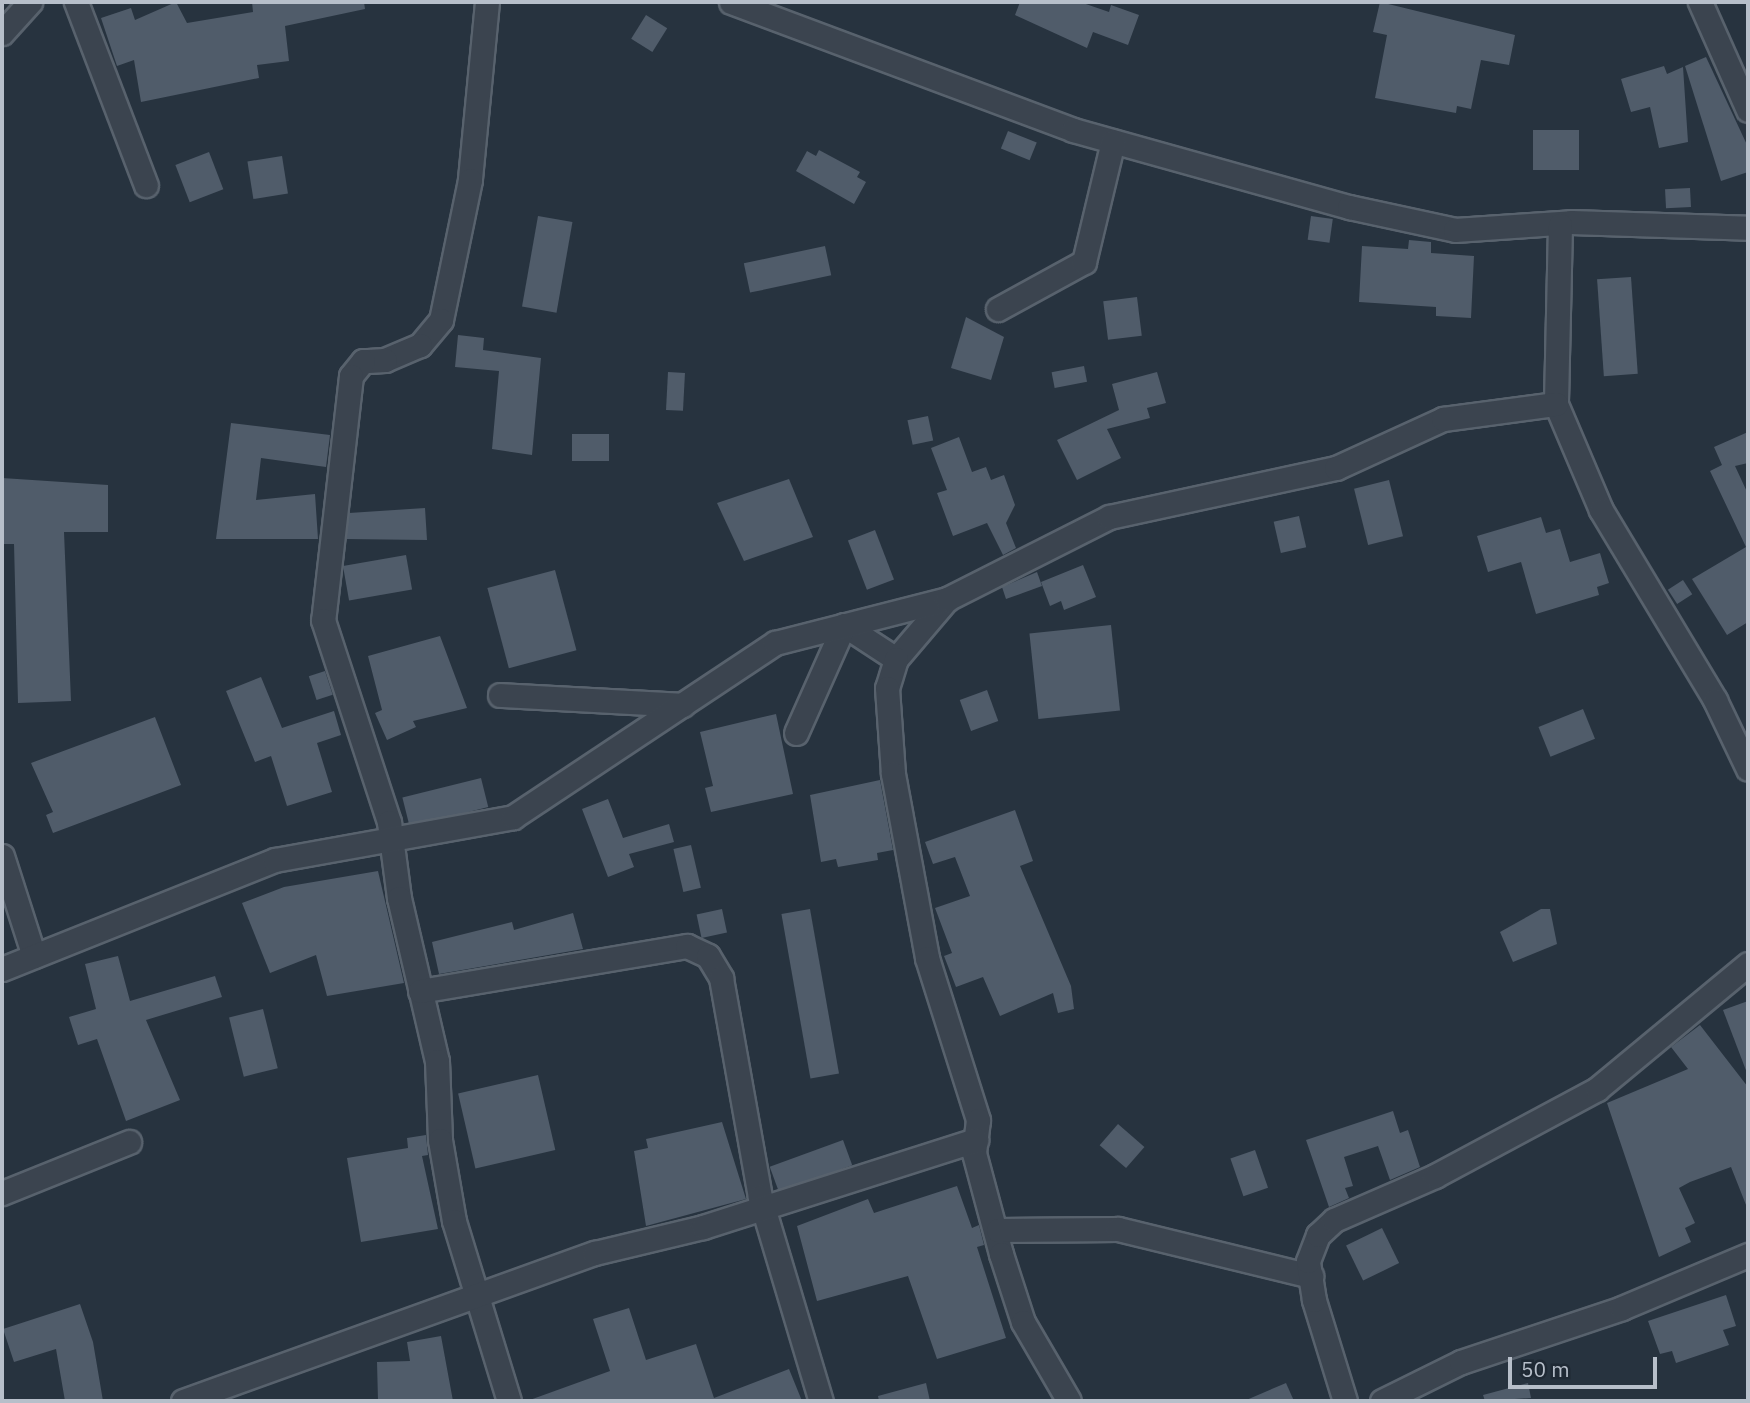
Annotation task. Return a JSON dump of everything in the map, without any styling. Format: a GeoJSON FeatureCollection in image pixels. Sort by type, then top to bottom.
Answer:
{"type":"FeatureCollection","features":[{"type":"Feature","properties":{"kind":"street"},"geometry":{"type":"LineString","coordinates":[[2,33],[30,2]]}},
{"type":"Feature","properties":{"kind":"street"},"geometry":{"type":"LineString","coordinates":[[76,2],[146,184]]}},
{"type":"Feature","properties":{"kind":"street"},"geometry":{"type":"LineString","coordinates":[[487,2],[470,180],[441,320],[434,334],[405,353],[363,360],[351,376],[341,418],[323,620],[389,822],[389,839],[437,1061],[440,1140],[454,1221],[509,1401]]}},
{"type":"Feature","properties":{"kind":"street"},"geometry":{"type":"LineString","coordinates":[[731,2],[1113,141],[1349,207],[1455,230],[1560,225],[1748,228]]}},
{"type":"Feature","properties":{"kind":"street"},"geometry":{"type":"LineString","coordinates":[[1700,2],[1748,110]]}},
{"type":"Feature","properties":{"kind":"street"},"geometry":{"type":"LineString","coordinates":[[998,309],[1084,262],[1113,141]]}},
{"type":"Feature","properties":{"kind":"street"},"geometry":{"type":"LineString","coordinates":[[1560,225],[1556,404],[1601,510],[1715,700],[1748,769]]}},
{"type":"Feature","properties":{"kind":"street"},"geometry":{"type":"LineString","coordinates":[[2,969],[275,860],[513,817],[775,643],[947,599],[1109,517],[1336,468],[1443,419],[1556,404]]}},
{"type":"Feature","properties":{"kind":"street"},"geometry":{"type":"LineString","coordinates":[[947,599],[896,659],[887,688],[893,774],[927,958],[978,1120],[976,1140],[1023,1322],[1069,1401]]}},
{"type":"Feature","properties":{"kind":"street"},"geometry":{"type":"LineString","coordinates":[[844,625],[896,659]]}},
{"type":"Feature","properties":{"kind":"street"},"geometry":{"type":"LineString","coordinates":[[796,733],[844,625]]}},
{"type":"Feature","properties":{"kind":"street"},"geometry":{"type":"LineString","coordinates":[[500,695],[682,705]]}},
{"type":"Feature","properties":{"kind":"street"},"geometry":{"type":"LineString","coordinates":[[2,856],[34,956]]}},
{"type":"Feature","properties":{"kind":"street"},"geometry":{"type":"LineString","coordinates":[[420,990],[687,946],[708,956],[722,978],[764,1209],[821,1401]]}},
{"type":"Feature","properties":{"kind":"street"},"geometry":{"type":"LineString","coordinates":[[1345,1401],[1308,1261],[1318,1235],[1334,1220],[1435,1176],[1597,1089],[1748,964]]}},
{"type":"Feature","properties":{"kind":"street"},"geometry":{"type":"LineString","coordinates":[[183,1401],[476,1298],[595,1253],[764,1209],[976,1140]]}},
{"type":"Feature","properties":{"kind":"street"},"geometry":{"type":"LineString","coordinates":[[2,1193],[129,1142]]}},
{"type":"Feature","properties":{"kind":"street"},"geometry":{"type":"LineString","coordinates":[[998,1230],[1118,1229],[1311,1276]]}},
{"type":"Feature","properties":{"kind":"street"},"geometry":{"type":"LineString","coordinates":[[1382,1401],[1461,1362],[1622,1308],[1748,1255]]}},
{"type":"Feature","properties":{"kind":"building"},"geometry":{"type":"Polygon","coordinates":[[[176,2],[187,23],[253,12],[252,2],[364,2],[365,9],[285,26],[289,61],[257,65],[259,78],[141,102],[134,60],[117,66],[101,18],[131,8],[135,20],[176,2]]]}},
{"type":"Feature","properties":{"kind":"building"},"geometry":{"type":"Polygon","coordinates":[[[1020,2],[1080,2],[1109,12],[1111,5],[1139,15],[1128,45],[1093,32],[1087,48],[1015,15],[1020,2]]]}},
{"type":"Feature","properties":{"kind":"building"},"geometry":{"type":"Polygon","coordinates":[[[1380,2],[1515,35],[1509,65],[1481,60],[1471,109],[1457,106],[1456,113],[1375,98],[1387,35],[1373,32],[1380,2]]]}},
{"type":"Feature","properties":{"kind":"building"},"geometry":{"type":"Polygon","coordinates":[[[646,15],[667,28],[652,52],[631,39],[646,15]]]}},
{"type":"Feature","properties":{"kind":"building"},"geometry":{"type":"Polygon","coordinates":[[[1706,57],[1748,147],[1748,172],[1721,181],[1685,66],[1706,57]]]}},
{"type":"Feature","properties":{"kind":"building"},"geometry":{"type":"Polygon","coordinates":[[[1664,66],[1667,74],[1683,67],[1688,142],[1659,148],[1650,107],[1631,112],[1621,79],[1664,66]]]}},
{"type":"Feature","properties":{"kind":"building"},"geometry":{"type":"Polygon","coordinates":[[[1533,130],[1579,130],[1579,170],[1533,170],[1533,130]]]}},
{"type":"Feature","properties":{"kind":"building"},"geometry":{"type":"Polygon","coordinates":[[[1008,131],[1037,143],[1030,160],[1001,149],[1008,131]]]}},
{"type":"Feature","properties":{"kind":"building"},"geometry":{"type":"Polygon","coordinates":[[[819,150],[860,172],[857,177],[866,182],[854,204],[796,171],[807,151],[816,156],[819,150]]]}},
{"type":"Feature","properties":{"kind":"building"},"geometry":{"type":"Polygon","coordinates":[[[209,152],[223,189],[190,202],[175,165],[209,152]]]}},
{"type":"Feature","properties":{"kind":"building"},"geometry":{"type":"Polygon","coordinates":[[[282,156],[288,194],[253,199],[247,161],[282,156]]]}},
{"type":"Feature","properties":{"kind":"building"},"geometry":{"type":"Polygon","coordinates":[[[1690,188],[1691,207],[1666,208],[1665,189],[1690,188]]]}},
{"type":"Feature","properties":{"kind":"building"},"geometry":{"type":"Polygon","coordinates":[[[538,216],[572,222],[556,313],[522,307],[538,216]]]}},
{"type":"Feature","properties":{"kind":"building"},"geometry":{"type":"Polygon","coordinates":[[[1311,216],[1333,219],[1329,243],[1308,240],[1311,216]]]}},
{"type":"Feature","properties":{"kind":"building"},"geometry":{"type":"Polygon","coordinates":[[[1409,240],[1431,242],[1431,253],[1474,256],[1471,318],[1436,316],[1436,307],[1359,302],[1362,246],[1408,249],[1409,240]]]}},
{"type":"Feature","properties":{"kind":"building"},"geometry":{"type":"Polygon","coordinates":[[[825,246],[831,275],[750,293],[744,263],[825,246]]]}},
{"type":"Feature","properties":{"kind":"building"},"geometry":{"type":"Polygon","coordinates":[[[1631,277],[1638,374],[1604,376],[1597,279],[1631,277]]]}},
{"type":"Feature","properties":{"kind":"building"},"geometry":{"type":"Polygon","coordinates":[[[1137,297],[1142,336],[1108,340],[1103,301],[1137,297]]]}},
{"type":"Feature","properties":{"kind":"building"},"geometry":{"type":"Polygon","coordinates":[[[966,317],[1004,337],[991,380],[951,368],[966,317]]]}},
{"type":"Feature","properties":{"kind":"building"},"geometry":{"type":"Polygon","coordinates":[[[458,335],[484,338],[483,350],[541,358],[532,455],[492,449],[499,371],[455,367],[458,335]]]}},
{"type":"Feature","properties":{"kind":"building"},"geometry":{"type":"Polygon","coordinates":[[[1084,366],[1087,382],[1055,388],[1052,372],[1084,366]]]}},
{"type":"Feature","properties":{"kind":"building"},"geometry":{"type":"Polygon","coordinates":[[[668,372],[685,373],[683,411],[666,410],[668,372]]]}},
{"type":"Feature","properties":{"kind":"building"},"geometry":{"type":"Polygon","coordinates":[[[1157,372],[1166,403],[1147,408],[1150,418],[1107,429],[1121,458],[1077,480],[1057,440],[1119,410],[1112,384],[1157,372]]]}},
{"type":"Feature","properties":{"kind":"building"},"geometry":{"type":"Polygon","coordinates":[[[928,416],[933,440],[913,445],[907,420],[928,416]]]}},
{"type":"Feature","properties":{"kind":"building"},"geometry":{"type":"Polygon","coordinates":[[[231,423],[330,435],[326,467],[261,458],[256,500],[315,494],[318,539],[216,539],[231,423]]]}},
{"type":"Feature","properties":{"kind":"building"},"geometry":{"type":"Polygon","coordinates":[[[1748,432],[1748,463],[1735,466],[1748,494],[1748,622],[1727,635],[1692,579],[1746,547],[1710,471],[1722,465],[1714,447],[1748,432]]]}},
{"type":"Feature","properties":{"kind":"building"},"geometry":{"type":"Polygon","coordinates":[[[572,434],[609,434],[609,461],[572,461],[572,434]]]}},
{"type":"Feature","properties":{"kind":"building"},"geometry":{"type":"Polygon","coordinates":[[[959,437],[972,472],[986,467],[991,480],[1004,475],[1015,505],[1006,523],[1016,548],[1003,555],[987,523],[953,536],[937,493],[947,490],[931,448],[959,437]]]}},
{"type":"Feature","properties":{"kind":"building"},"geometry":{"type":"Polygon","coordinates":[[[2,478],[108,485],[108,532],[64,532],[71,701],[18,703],[14,544],[2,544],[2,478]]]}},
{"type":"Feature","properties":{"kind":"building"},"geometry":{"type":"Polygon","coordinates":[[[789,479],[813,537],[744,561],[717,503],[789,479]]]}},
{"type":"Feature","properties":{"kind":"building"},"geometry":{"type":"Polygon","coordinates":[[[1389,480],[1403,536],[1368,545],[1354,489],[1389,480]]]}},
{"type":"Feature","properties":{"kind":"building"},"geometry":{"type":"Polygon","coordinates":[[[425,508],[427,540],[346,539],[349,513],[425,508]]]}},
{"type":"Feature","properties":{"kind":"building"},"geometry":{"type":"Polygon","coordinates":[[[1299,516],[1306,547],[1281,553],[1274,522],[1299,516]]]}},
{"type":"Feature","properties":{"kind":"building"},"geometry":{"type":"Polygon","coordinates":[[[1541,517],[1546,533],[1560,529],[1570,562],[1600,553],[1609,583],[1597,587],[1599,595],[1536,614],[1521,562],[1488,572],[1477,536],[1541,517]]]}},
{"type":"Feature","properties":{"kind":"building"},"geometry":{"type":"Polygon","coordinates":[[[875,530],[894,579],[867,590],[848,540],[875,530]]]}},
{"type":"Feature","properties":{"kind":"building"},"geometry":{"type":"Polygon","coordinates":[[[406,555],[412,589],[349,601],[343,566],[406,555]]]}},
{"type":"Feature","properties":{"kind":"building"},"geometry":{"type":"Polygon","coordinates":[[[1083,565],[1096,597],[1064,610],[1061,601],[1050,606],[1041,582],[1083,565]]]}},
{"type":"Feature","properties":{"kind":"building"},"geometry":{"type":"Polygon","coordinates":[[[555,570],[576,650],[509,668],[487,588],[555,570]]]}},
{"type":"Feature","properties":{"kind":"building"},"geometry":{"type":"Polygon","coordinates":[[[1037,572],[1042,586],[1006,599],[1002,587],[1037,572]]]}},
{"type":"Feature","properties":{"kind":"building"},"geometry":{"type":"Polygon","coordinates":[[[1683,580],[1692,594],[1677,604],[1668,590],[1683,580]]]}},
{"type":"Feature","properties":{"kind":"building"},"geometry":{"type":"Polygon","coordinates":[[[1111,625],[1120,711],[1038,719],[1029,634],[1111,625]]]}},
{"type":"Feature","properties":{"kind":"building"},"geometry":{"type":"Polygon","coordinates":[[[440,636],[467,708],[413,721],[416,727],[387,740],[375,713],[382,710],[368,656],[440,636]]]}},
{"type":"Feature","properties":{"kind":"building"},"geometry":{"type":"Polygon","coordinates":[[[325,671],[333,695],[317,700],[309,676],[325,671]]]}},
{"type":"Feature","properties":{"kind":"building"},"geometry":{"type":"Polygon","coordinates":[[[261,677],[282,728],[334,711],[341,735],[317,743],[332,792],[287,806],[271,756],[255,762],[226,691],[261,677]]]}},
{"type":"Feature","properties":{"kind":"building"},"geometry":{"type":"Polygon","coordinates":[[[987,690],[998,721],[971,731],[960,700],[987,690]]]}},
{"type":"Feature","properties":{"kind":"building"},"geometry":{"type":"Polygon","coordinates":[[[1583,709],[1595,739],[1550,757],[1538,727],[1583,709]]]}},
{"type":"Feature","properties":{"kind":"building"},"geometry":{"type":"Polygon","coordinates":[[[776,714],[793,794],[711,812],[705,788],[713,786],[700,732],[776,714]]]}},
{"type":"Feature","properties":{"kind":"building"},"geometry":{"type":"Polygon","coordinates":[[[155,717],[181,785],[53,833],[46,815],[53,812],[31,763],[155,717]]]}},
{"type":"Feature","properties":{"kind":"building"},"geometry":{"type":"Polygon","coordinates":[[[481,778],[488,807],[410,827],[402,798],[481,778]]]}},
{"type":"Feature","properties":{"kind":"building"},"geometry":{"type":"Polygon","coordinates":[[[880,780],[893,850],[877,853],[878,860],[838,867],[836,859],[821,862],[810,795],[880,780]]]}},
{"type":"Feature","properties":{"kind":"building"},"geometry":{"type":"Polygon","coordinates":[[[608,799],[623,838],[669,824],[674,842],[629,854],[634,867],[608,877],[582,809],[608,799]]]}},
{"type":"Feature","properties":{"kind":"building"},"geometry":{"type":"Polygon","coordinates":[[[1015,810],[1033,861],[1020,866],[1071,986],[1074,1009],[1058,1013],[1053,993],[1000,1016],[983,977],[956,987],[944,956],[952,953],[935,908],[970,896],[955,857],[933,864],[925,842],[1015,810]]]}},
{"type":"Feature","properties":{"kind":"building"},"geometry":{"type":"Polygon","coordinates":[[[691,845],[701,888],[683,892],[673,849],[691,845]]]}},
{"type":"Feature","properties":{"kind":"building"},"geometry":{"type":"Polygon","coordinates":[[[378,871],[404,983],[327,996],[316,955],[270,973],[242,903],[284,887],[378,871]]]}},
{"type":"Feature","properties":{"kind":"building"},"geometry":{"type":"Polygon","coordinates":[[[722,909],[727,932],[702,938],[697,914],[722,909]]]}},
{"type":"Feature","properties":{"kind":"building"},"geometry":{"type":"Polygon","coordinates":[[[810,909],[839,1073],[810,1078],[781,914],[810,909]]]}},
{"type":"Feature","properties":{"kind":"building"},"geometry":{"type":"Polygon","coordinates":[[[1541,909],[1550,909],[1557,944],[1513,962],[1500,932],[1541,909]]]}},
{"type":"Feature","properties":{"kind":"building"},"geometry":{"type":"Polygon","coordinates":[[[573,913],[583,949],[439,974],[432,942],[512,922],[514,930],[573,913]]]}},
{"type":"Feature","properties":{"kind":"building"},"geometry":{"type":"Polygon","coordinates":[[[118,956],[130,1001],[215,976],[222,997],[146,1020],[180,1100],[126,1121],[97,1039],[78,1045],[69,1017],[96,1009],[85,964],[118,956]]]}},
{"type":"Feature","properties":{"kind":"building"},"geometry":{"type":"Polygon","coordinates":[[[1748,1001],[1748,1073],[1747,1073],[1723,1010],[1748,1001]]]}},
{"type":"Feature","properties":{"kind":"building"},"geometry":{"type":"Polygon","coordinates":[[[263,1009],[278,1068],[244,1077],[229,1017],[263,1009]]]}},
{"type":"Feature","properties":{"kind":"building"},"geometry":{"type":"Polygon","coordinates":[[[1700,1025],[1748,1087],[1748,1210],[1731,1167],[1690,1182],[1679,1188],[1695,1223],[1685,1228],[1691,1242],[1659,1257],[1607,1103],[1688,1069],[1671,1047],[1700,1025]]]}},
{"type":"Feature","properties":{"kind":"building"},"geometry":{"type":"Polygon","coordinates":[[[538,1075],[555,1150],[475,1168],[458,1093],[538,1075]]]}},
{"type":"Feature","properties":{"kind":"building"},"geometry":{"type":"Polygon","coordinates":[[[1393,1111],[1400,1133],[1408,1130],[1420,1167],[1390,1180],[1378,1146],[1344,1157],[1353,1186],[1345,1188],[1349,1198],[1329,1207],[1306,1140],[1393,1111]]]}},
{"type":"Feature","properties":{"kind":"building"},"geometry":{"type":"Polygon","coordinates":[[[722,1122],[746,1199],[646,1226],[634,1151],[648,1148],[646,1139],[722,1122]]]}},
{"type":"Feature","properties":{"kind":"building"},"geometry":{"type":"Polygon","coordinates":[[[1118,1124],[1144,1147],[1126,1168],[1100,1145],[1118,1124]]]}},
{"type":"Feature","properties":{"kind":"building"},"geometry":{"type":"Polygon","coordinates":[[[426,1135],[428,1155],[422,1156],[438,1229],[361,1242],[347,1158],[408,1148],[407,1138],[426,1135]]]}},
{"type":"Feature","properties":{"kind":"building"},"geometry":{"type":"Polygon","coordinates":[[[843,1140],[852,1165],[779,1192],[770,1167],[843,1140]]]}},
{"type":"Feature","properties":{"kind":"building"},"geometry":{"type":"Polygon","coordinates":[[[1255,1150],[1268,1188],[1243,1196],[1230,1158],[1255,1150]]]}},
{"type":"Feature","properties":{"kind":"building"},"geometry":{"type":"Polygon","coordinates":[[[957,1186],[972,1228],[979,1225],[984,1245],[977,1247],[1006,1338],[937,1359],[908,1276],[817,1301],[797,1226],[868,1199],[874,1213],[957,1186]]]}},
{"type":"Feature","properties":{"kind":"building"},"geometry":{"type":"Polygon","coordinates":[[[1382,1228],[1399,1263],[1363,1281],[1346,1246],[1382,1228]]]}},
{"type":"Feature","properties":{"kind":"building"},"geometry":{"type":"Polygon","coordinates":[[[1726,1295],[1736,1326],[1723,1330],[1729,1345],[1676,1363],[1672,1351],[1660,1354],[1648,1321],[1726,1295]]]}},
{"type":"Feature","properties":{"kind":"building"},"geometry":{"type":"Polygon","coordinates":[[[80,1304],[93,1342],[103,1401],[65,1401],[56,1349],[14,1362],[3,1329],[80,1304]]]}},
{"type":"Feature","properties":{"kind":"building"},"geometry":{"type":"Polygon","coordinates":[[[629,1308],[646,1360],[696,1344],[714,1398],[789,1369],[802,1401],[527,1401],[610,1371],[593,1319],[629,1308]]]}},
{"type":"Feature","properties":{"kind":"building"},"geometry":{"type":"Polygon","coordinates":[[[441,1336],[453,1401],[378,1401],[377,1362],[410,1361],[407,1342],[441,1336]]]}},
{"type":"Feature","properties":{"kind":"building"},"geometry":{"type":"Polygon","coordinates":[[[926,1383],[930,1401],[879,1401],[878,1396],[926,1383]]]}},
{"type":"Feature","properties":{"kind":"building"},"geometry":{"type":"Polygon","coordinates":[[[1286,1383],[1294,1401],[1244,1401],[1286,1383]]]}},
{"type":"Feature","properties":{"kind":"building"},"geometry":{"type":"Polygon","coordinates":[[[1528,1383],[1531,1398],[1485,1401],[1483,1395],[1528,1383]]]}}]}
